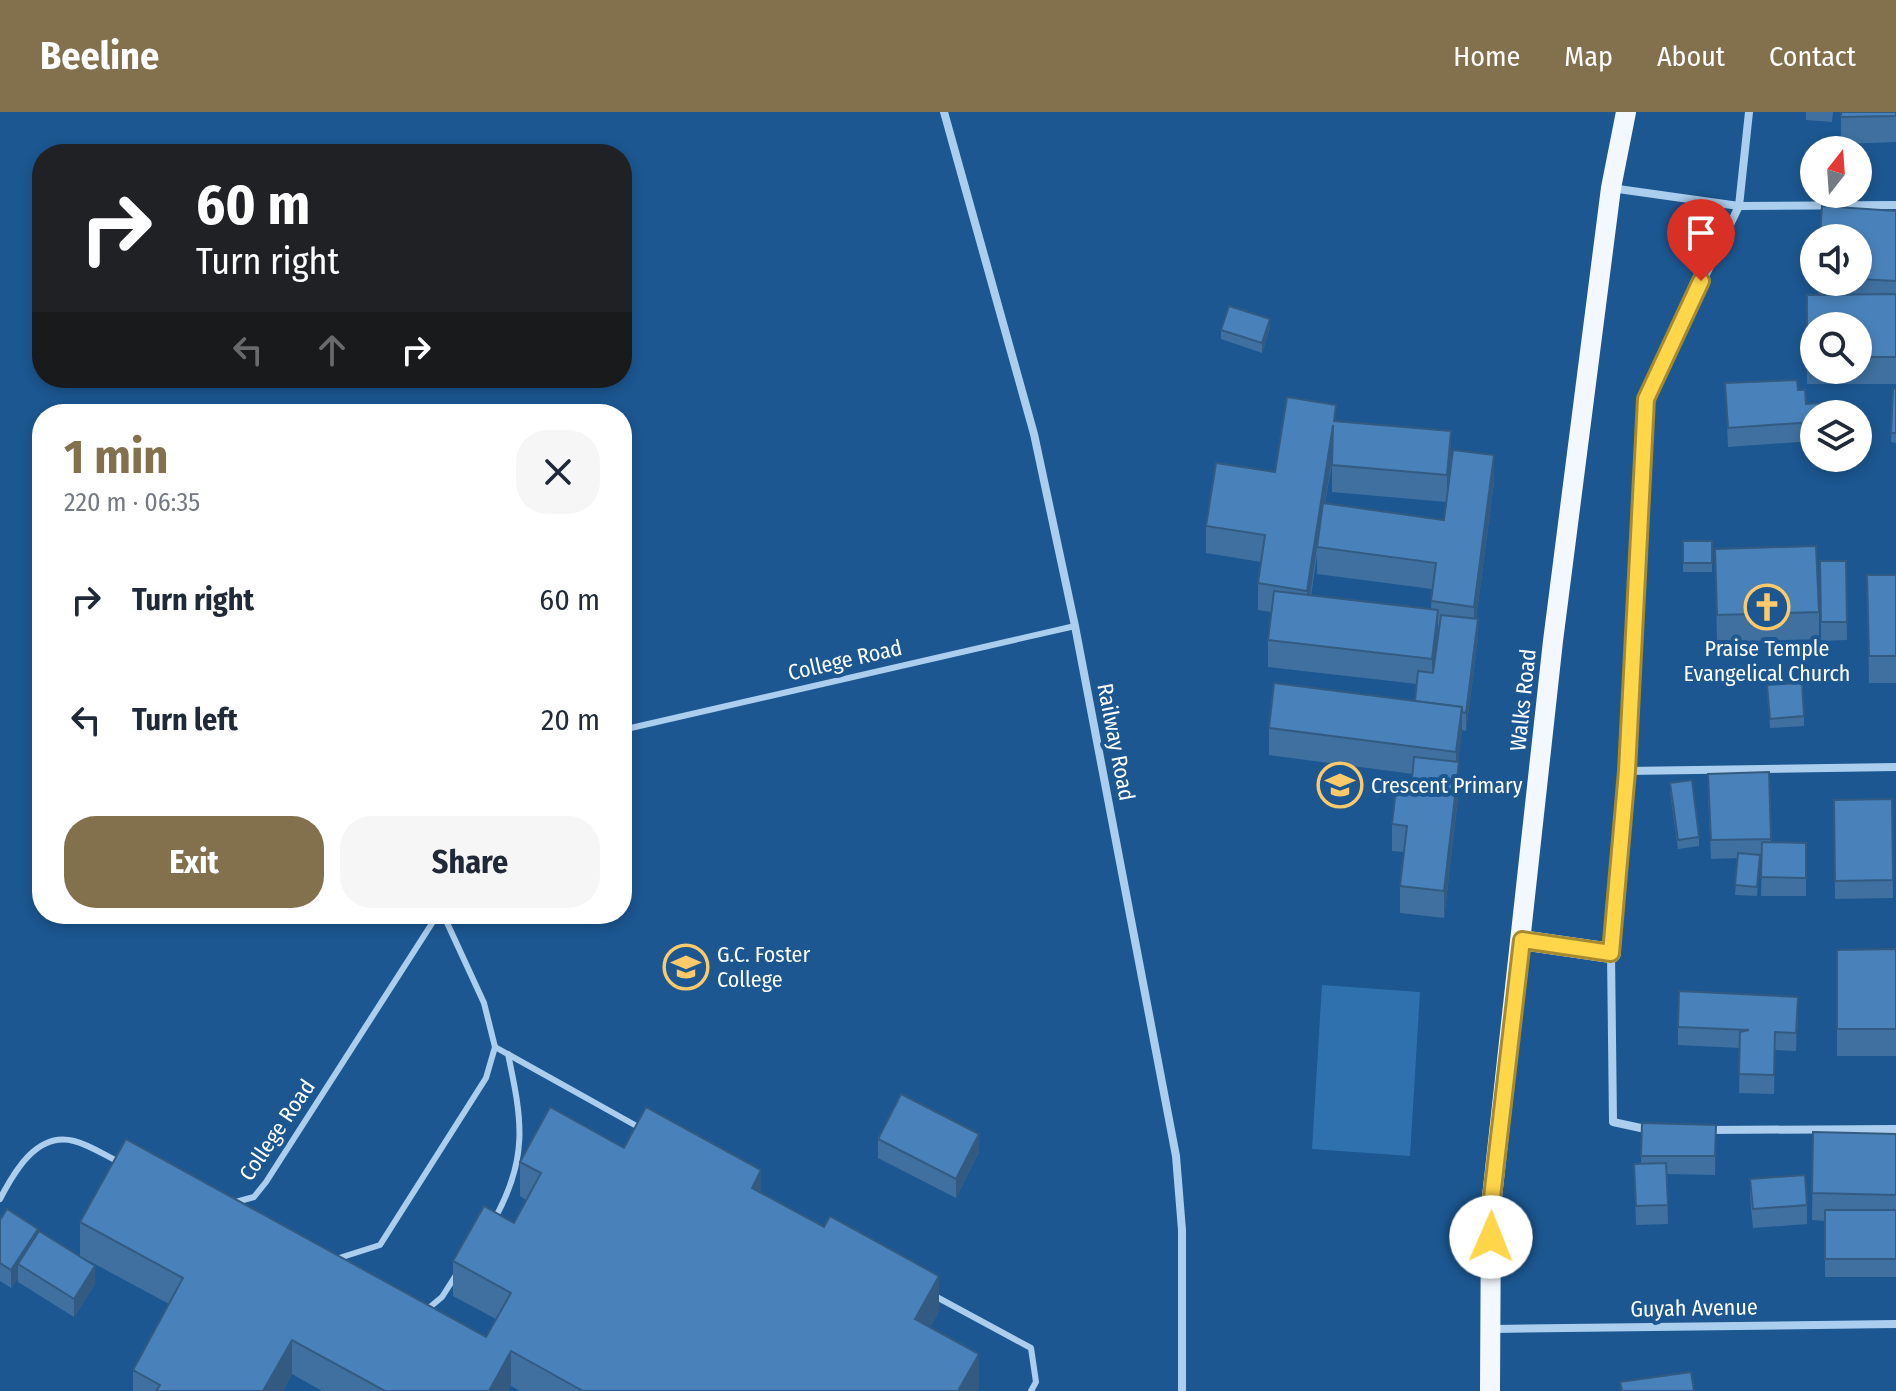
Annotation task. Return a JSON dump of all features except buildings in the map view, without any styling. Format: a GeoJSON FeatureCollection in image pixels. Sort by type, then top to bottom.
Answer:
{"type":"FeatureCollection","features":[{"type":"Feature","properties":{"kind":"main road","name":"Walks Road"},"geometry":{"type":"LineString","coordinates":[[1490,1391],[1491,1206],[1553,641],[1611,188],[1626,112]]}},
{"type":"Feature","properties":{"kind":"main road"},"geometry":{"type":"LineString","coordinates":[[1522,940],[1611,953]]}},
{"type":"Feature","properties":{"kind":"street","name":"Railway Road"},"geometry":{"type":"LineString","coordinates":[[944,112],[1034,434],[1075,626],[1176,1156],[1182,1230],[1182,1391]]}},
{"type":"Feature","properties":{"kind":"street"},"geometry":{"type":"LineString","coordinates":[[1657,1130],[1641,1130],[1613,1122],[1611,953],[1627,771],[1646,399],[1739,206],[1749,112]]}},
{"type":"Feature","properties":{"kind":"street"},"geometry":{"type":"LineString","coordinates":[[1611,188],[1739,206],[1896,205]]}},
{"type":"Feature","properties":{"kind":"street"},"geometry":{"type":"LineString","coordinates":[[1627,771],[1896,767]]}},
{"type":"Feature","properties":{"kind":"street"},"geometry":{"type":"LineString","coordinates":[[1705,1130],[1896,1129]]}},
{"type":"Feature","properties":{"kind":"street","name":"Guyah Avenue"},"geometry":{"type":"LineString","coordinates":[[1492,1329],[1896,1324]]}},
{"type":"Feature","properties":{"kind":"lane","name":"College Road"},"geometry":{"type":"LineString","coordinates":[[632,728],[1075,626]]}},
{"type":"Feature","properties":{"kind":"lane","name":"College Road"},"geometry":{"type":"LineString","coordinates":[[221,1200],[233,1203],[254,1197],[266,1182],[434,924]]}},
{"type":"Feature","properties":{"kind":"lane"},"geometry":{"type":"LineString","coordinates":[[324,1256],[339,1260],[380,1245],[486,1078],[495,1047],[484,1003],[445,924]]}},
{"type":"Feature","properties":{"kind":"lane"},"geometry":{"type":"LineString","coordinates":[[495,1047],[654,1136]]}},
{"type":"Feature","properties":{"kind":"lane"},"geometry":{"type":"LineString","coordinates":[[488,1228],[520,1162],[518,1102],[508,1054]]}},
{"type":"Feature","properties":{"kind":"lane"},"geometry":{"type":"LineString","coordinates":[[0,1199],[18,1165],[47,1142],[73,1140],[129,1167]]}},
{"type":"Feature","properties":{"kind":"lane"},"geometry":{"type":"LineString","coordinates":[[233,1203],[245,1213]]}},
{"type":"Feature","properties":{"kind":"lane"},"geometry":{"type":"LineString","coordinates":[[339,1260],[341,1269]]}},
{"type":"Feature","properties":{"kind":"lane"},"geometry":{"type":"LineString","coordinates":[[409,1312],[422,1314],[442,1297],[465,1261]]}},
{"type":"Feature","properties":{"kind":"lane"},"geometry":{"type":"LineString","coordinates":[[920,1289],[1031,1348],[1036,1382],[1031,1391]]}},
{"type":"Feature","properties":{"kind":"shaded area"},"geometry":{"type":"Polygon","coordinates":[[[1322,985],[1420,992],[1410,1156],[1312,1149],[1322,985]]]}},
{"type":"Feature","properties":{"kind":"place","name":"Praise Temple Evangelical Church"},"geometry":{"type":"Point","coordinates":[1767,607]}},
{"type":"Feature","properties":{"kind":"place","name":"Crescent Primary"},"geometry":{"type":"Point","coordinates":[1340,785]}},
{"type":"Feature","properties":{"kind":"place","name":"G.C. Foster College"},"geometry":{"type":"Point","coordinates":[686,967]}},
{"type":"Feature","properties":{"kind":"route"},"geometry":{"type":"LineString","coordinates":[[1491,1237],[1491,1206],[1522,940],[1611,953],[1627,771],[1646,399],[1701,281]]}}]}
